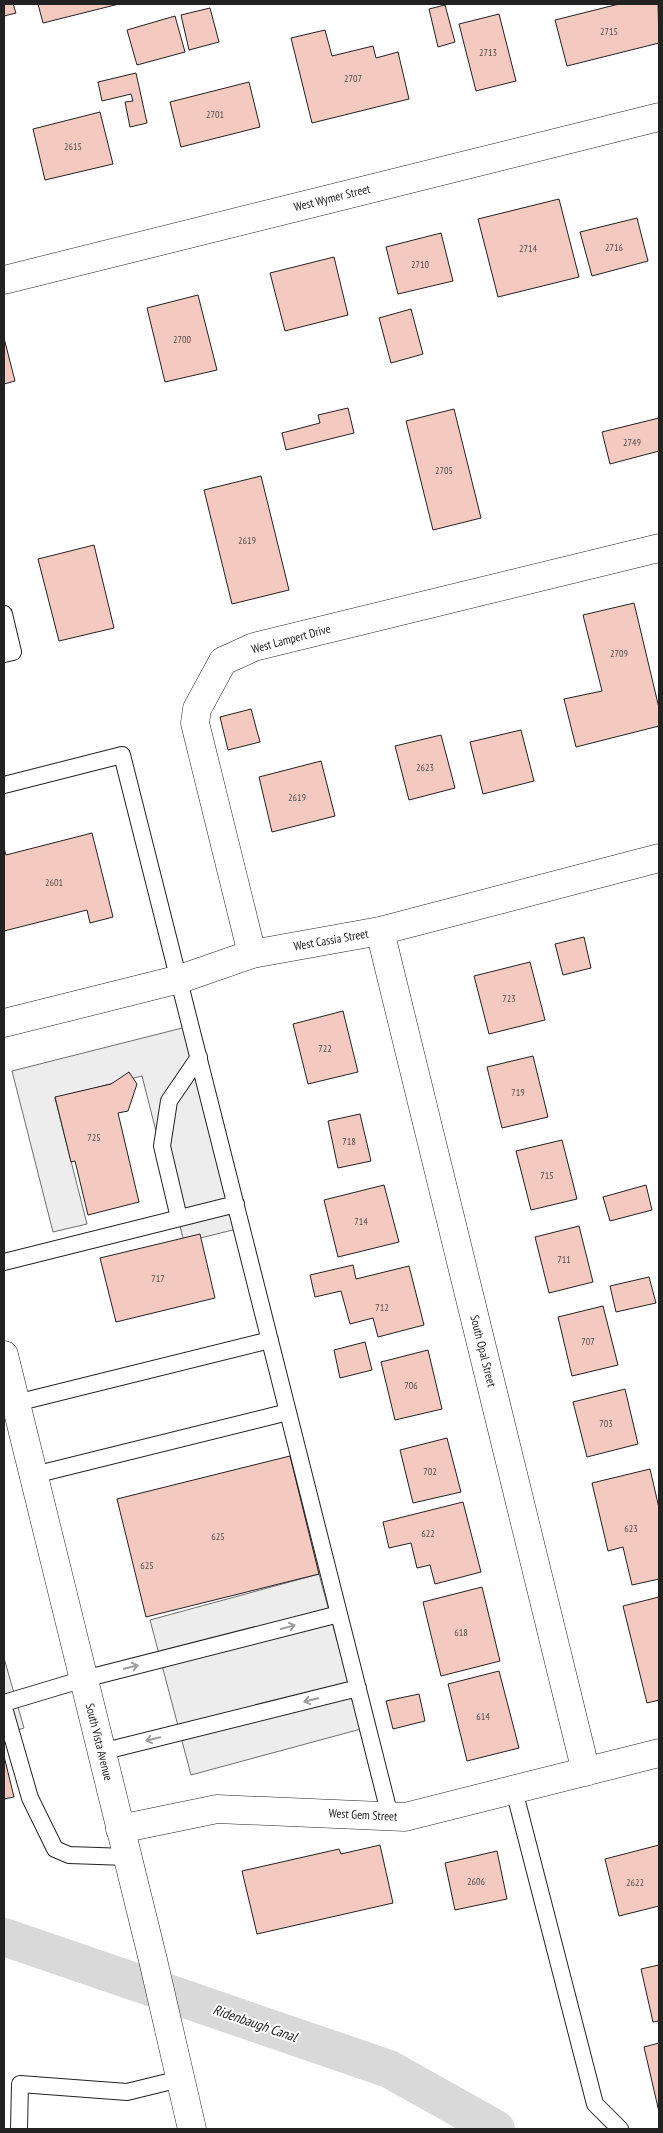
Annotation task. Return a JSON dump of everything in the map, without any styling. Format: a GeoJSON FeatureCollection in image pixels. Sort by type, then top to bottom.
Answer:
{"type":"FeatureCollection","features":[{"type":"Feature","properties":{"kind":"street","name":"West Wymer Street"},"geometry":{"type":"LineString","coordinates":[[4,280],[659,117]]}},
{"type":"Feature","properties":{"kind":"street","name":"West Lampert Drive"},"geometry":{"type":"LineString","coordinates":[[252,954],[195,723],[197,709],[223,661],[254,647],[659,548]]}},
{"type":"Feature","properties":{"kind":"street","name":"West Cassia Street"},"geometry":{"type":"LineString","coordinates":[[4,1023],[180,979],[252,954],[380,931],[659,858]]}},
{"type":"Feature","properties":{"kind":"street","name":"South Opal Street"},"geometry":{"type":"LineString","coordinates":[[380,931],[586,1772]]}},
{"type":"Feature","properties":{"kind":"street","name":"South Vista Avenue"},"geometry":{"type":"LineString","coordinates":[[4,1355],[10,1405],[34,1475],[153,1960],[192,2129]]}},
{"type":"Feature","properties":{"kind":"street","name":"West Gem Street"},"geometry":{"type":"LineString","coordinates":[[120,1829],[217,1809],[405,1817],[659,1753]]}},
{"type":"Feature","properties":{"kind":"lane"},"geometry":{"type":"LineString","coordinates":[[4,614],[13,652],[4,654]]}},
{"type":"Feature","properties":{"kind":"lane"},"geometry":{"type":"LineString","coordinates":[[4,785],[122,755],[390,1816]]}},
{"type":"Feature","properties":{"kind":"lane"},"geometry":{"type":"LineString","coordinates":[[179,1218],[162,1146],[169,1101],[199,1056]]}},
{"type":"Feature","properties":{"kind":"lane"},"geometry":{"type":"LineString","coordinates":[[4,1262],[236,1204]]}},
{"type":"Feature","properties":{"kind":"lane"},"geometry":{"type":"LineString","coordinates":[[10,1405],[270,1340]]}},
{"type":"Feature","properties":{"kind":"lane"},"geometry":{"type":"LineString","coordinates":[[34,1475],[288,1412]]}},
{"type":"Feature","properties":{"kind":"lane"},"geometry":{"type":"LineString","coordinates":[[4,1703],[84,1679],[339,1614]]}},
{"type":"Feature","properties":{"kind":"lane"},"geometry":{"type":"LineString","coordinates":[[101,1752],[358,1688]]}},
{"type":"Feature","properties":{"kind":"lane"},"geometry":{"type":"LineString","coordinates":[[4,1708],[30,1798],[55,1849],[70,1854],[127,1857]]}},
{"type":"Feature","properties":{"kind":"lane"},"geometry":{"type":"LineString","coordinates":[[514,1790],[595,2104],[620,2129]]}},
{"type":"Feature","properties":{"kind":"lane"},"geometry":{"type":"LineString","coordinates":[[19,2129],[20,2084],[127,2092],[180,2080]]}},
{"type":"Feature","properties":{"kind":"shaded area"},"geometry":{"type":"Polygon","coordinates":[[[190,1026],[241,1228],[184,1242],[142,1076],[55,1098],[87,1224],[53,1232],[12,1071],[190,1026]]]}},
{"type":"Feature","properties":{"kind":"shaded area"},"geometry":{"type":"Polygon","coordinates":[[[319,1574],[361,1729],[191,1775],[150,1620],[319,1574]]]}},
{"type":"Feature","properties":{"kind":"shaded area"},"geometry":{"type":"Polygon","coordinates":[[[4,1658],[24,1728],[4,1734],[4,1658]]]}},
{"type":"Feature","properties":{"kind":"building"},"geometry":{"type":"Polygon","coordinates":[[[4,4],[13,4],[16,13],[4,16],[4,4]]]}},
{"type":"Feature","properties":{"kind":"building"},"geometry":{"type":"Polygon","coordinates":[[[38,4],[119,4],[43,23],[38,4]]]}},
{"type":"Feature","properties":{"kind":"building"},"geometry":{"type":"Polygon","coordinates":[[[619,4],[658,4],[659,43],[567,66],[555,20],[619,4]]]}},
{"type":"Feature","properties":{"kind":"building"},"geometry":{"type":"Polygon","coordinates":[[[445,5],[455,42],[438,47],[429,9],[445,5]]]}},
{"type":"Feature","properties":{"kind":"building"},"geometry":{"type":"Polygon","coordinates":[[[210,8],[219,42],[189,50],[181,15],[210,8]]]}},
{"type":"Feature","properties":{"kind":"building"},"geometry":{"type":"Polygon","coordinates":[[[499,14],[516,81],[476,91],[459,24],[499,14]]]}},
{"type":"Feature","properties":{"kind":"building"},"geometry":{"type":"Polygon","coordinates":[[[175,16],[185,52],[137,65],[127,30],[175,16]]]}},
{"type":"Feature","properties":{"kind":"building"},"geometry":{"type":"Polygon","coordinates":[[[325,30],[332,56],[373,46],[376,58],[398,52],[409,99],[312,123],[291,38],[325,30]]]}},
{"type":"Feature","properties":{"kind":"building"},"geometry":{"type":"Polygon","coordinates":[[[136,73],[147,123],[130,127],[125,102],[133,101],[131,94],[102,101],[98,82],[136,73]]]}},
{"type":"Feature","properties":{"kind":"building"},"geometry":{"type":"Polygon","coordinates":[[[249,82],[260,127],[181,147],[170,102],[249,82]]]}},
{"type":"Feature","properties":{"kind":"building"},"geometry":{"type":"Polygon","coordinates":[[[100,112],[113,164],[45,180],[33,129],[100,112]]]}},
{"type":"Feature","properties":{"kind":"building"},"geometry":{"type":"Polygon","coordinates":[[[559,199],[579,277],[498,297],[478,219],[559,199]]]}},
{"type":"Feature","properties":{"kind":"building"},"geometry":{"type":"Polygon","coordinates":[[[637,218],[648,261],[592,276],[580,232],[637,218]]]}},
{"type":"Feature","properties":{"kind":"building"},"geometry":{"type":"Polygon","coordinates":[[[441,233],[453,281],[398,294],[386,247],[441,233]]]}},
{"type":"Feature","properties":{"kind":"building"},"geometry":{"type":"Polygon","coordinates":[[[334,257],[348,315],[285,331],[270,273],[334,257]]]}},
{"type":"Feature","properties":{"kind":"building"},"geometry":{"type":"Polygon","coordinates":[[[198,295],[217,370],[165,382],[147,308],[198,295]]]}},
{"type":"Feature","properties":{"kind":"building"},"geometry":{"type":"Polygon","coordinates":[[[411,309],[423,354],[391,363],[379,318],[411,309]]]}},
{"type":"Feature","properties":{"kind":"building"},"geometry":{"type":"Polygon","coordinates":[[[4,338],[15,381],[4,384],[4,338]]]}},
{"type":"Feature","properties":{"kind":"building"},"geometry":{"type":"Polygon","coordinates":[[[348,408],[354,433],[286,450],[282,433],[320,423],[318,415],[348,408]]]}},
{"type":"Feature","properties":{"kind":"building"},"geometry":{"type":"Polygon","coordinates":[[[454,409],[481,518],[433,530],[406,421],[454,409]]]}},
{"type":"Feature","properties":{"kind":"building"},"geometry":{"type":"Polygon","coordinates":[[[659,418],[659,451],[610,464],[602,432],[659,418]]]}},
{"type":"Feature","properties":{"kind":"building"},"geometry":{"type":"Polygon","coordinates":[[[261,476],[289,590],[232,604],[204,490],[261,476]]]}},
{"type":"Feature","properties":{"kind":"building"},"geometry":{"type":"Polygon","coordinates":[[[94,545],[114,628],[59,641],[38,559],[94,545]]]}},
{"type":"Feature","properties":{"kind":"building"},"geometry":{"type":"Polygon","coordinates":[[[634,603],[659,708],[659,726],[576,747],[564,699],[602,691],[583,615],[634,603]]]}},
{"type":"Feature","properties":{"kind":"building"},"geometry":{"type":"Polygon","coordinates":[[[251,709],[260,742],[228,750],[220,717],[251,709]]]}},
{"type":"Feature","properties":{"kind":"building"},"geometry":{"type":"Polygon","coordinates":[[[521,730],[534,781],[483,794],[470,742],[521,730]]]}},
{"type":"Feature","properties":{"kind":"building"},"geometry":{"type":"Polygon","coordinates":[[[441,735],[455,788],[409,800],[395,746],[441,735]]]}},
{"type":"Feature","properties":{"kind":"building"},"geometry":{"type":"Polygon","coordinates":[[[321,761],[335,816],[272,832],[259,777],[321,761]]]}},
{"type":"Feature","properties":{"kind":"building"},"geometry":{"type":"Polygon","coordinates":[[[92,833],[113,917],[90,923],[87,910],[4,931],[4,848],[6,855],[92,833]]]}},
{"type":"Feature","properties":{"kind":"building"},"geometry":{"type":"Polygon","coordinates":[[[584,937],[591,968],[563,975],[555,944],[584,937]]]}},
{"type":"Feature","properties":{"kind":"building"},"geometry":{"type":"Polygon","coordinates":[[[530,962],[545,1020],[489,1034],[474,976],[530,962]]]}},
{"type":"Feature","properties":{"kind":"building"},"geometry":{"type":"Polygon","coordinates":[[[343,1011],[358,1072],[308,1084],[293,1024],[343,1011]]]}},
{"type":"Feature","properties":{"kind":"building"},"geometry":{"type":"Polygon","coordinates":[[[533,1056],[548,1117],[502,1128],[487,1067],[533,1056]]]}},
{"type":"Feature","properties":{"kind":"building"},"geometry":{"type":"Polygon","coordinates":[[[129,1072],[137,1084],[128,1111],[118,1113],[139,1202],[88,1215],[75,1161],[71,1162],[55,1097],[111,1084],[129,1072]]]}},
{"type":"Feature","properties":{"kind":"building"},"geometry":{"type":"Polygon","coordinates":[[[360,1114],[371,1161],[338,1168],[328,1121],[360,1114]]]}},
{"type":"Feature","properties":{"kind":"building"},"geometry":{"type":"Polygon","coordinates":[[[562,1140],[577,1199],[531,1210],[516,1151],[562,1140]]]}},
{"type":"Feature","properties":{"kind":"building"},"geometry":{"type":"Polygon","coordinates":[[[384,1185],[399,1242],[338,1257],[324,1200],[384,1185]]]}},
{"type":"Feature","properties":{"kind":"building"},"geometry":{"type":"Polygon","coordinates":[[[646,1185],[652,1210],[610,1221],[603,1197],[646,1185]]]}},
{"type":"Feature","properties":{"kind":"building"},"geometry":{"type":"Polygon","coordinates":[[[579,1226],[593,1282],[549,1293],[535,1237],[579,1226]]]}},
{"type":"Feature","properties":{"kind":"building"},"geometry":{"type":"Polygon","coordinates":[[[200,1234],[215,1298],[116,1322],[100,1258],[200,1234]]]}},
{"type":"Feature","properties":{"kind":"building"},"geometry":{"type":"Polygon","coordinates":[[[353,1265],[356,1279],[409,1266],[424,1325],[378,1337],[373,1318],[350,1324],[341,1291],[315,1297],[310,1275],[353,1265]]]}},
{"type":"Feature","properties":{"kind":"building"},"geometry":{"type":"Polygon","coordinates":[[[649,1277],[656,1303],[616,1312],[610,1286],[649,1277]]]}},
{"type":"Feature","properties":{"kind":"building"},"geometry":{"type":"Polygon","coordinates":[[[603,1306],[618,1365],[572,1376],[558,1317],[603,1306]]]}},
{"type":"Feature","properties":{"kind":"building"},"geometry":{"type":"Polygon","coordinates":[[[365,1342],[372,1370],[340,1378],[334,1350],[365,1342]]]}},
{"type":"Feature","properties":{"kind":"building"},"geometry":{"type":"Polygon","coordinates":[[[428,1350],[442,1409],[395,1420],[381,1362],[428,1350]]]}},
{"type":"Feature","properties":{"kind":"building"},"geometry":{"type":"Polygon","coordinates":[[[625,1389],[638,1444],[587,1457],[573,1402],[625,1389]]]}},
{"type":"Feature","properties":{"kind":"building"},"geometry":{"type":"Polygon","coordinates":[[[447,1438],[461,1492],[413,1503],[400,1450],[447,1438]]]}},
{"type":"Feature","properties":{"kind":"building"},"geometry":{"type":"Polygon","coordinates":[[[290,1456],[319,1574],[146,1617],[117,1499],[290,1456]]]}},
{"type":"Feature","properties":{"kind":"building"},"geometry":{"type":"Polygon","coordinates":[[[650,1469],[659,1508],[659,1579],[632,1585],[623,1547],[608,1551],[592,1483],[650,1469]]]}},
{"type":"Feature","properties":{"kind":"building"},"geometry":{"type":"Polygon","coordinates":[[[463,1502],[481,1572],[435,1584],[430,1565],[417,1568],[411,1543],[389,1548],[383,1522],[463,1502]]]}},
{"type":"Feature","properties":{"kind":"building"},"geometry":{"type":"Polygon","coordinates":[[[482,1587],[500,1661],[441,1676],[423,1602],[482,1587]]]}},
{"type":"Feature","properties":{"kind":"building"},"geometry":{"type":"Polygon","coordinates":[[[659,1597],[659,1700],[647,1703],[623,1606],[659,1597]]]}},
{"type":"Feature","properties":{"kind":"building"},"geometry":{"type":"Polygon","coordinates":[[[499,1671],[519,1748],[467,1761],[448,1684],[499,1671]]]}},
{"type":"Feature","properties":{"kind":"building"},"geometry":{"type":"Polygon","coordinates":[[[419,1694],[425,1721],[393,1729],[386,1701],[419,1694]]]}},
{"type":"Feature","properties":{"kind":"building"},"geometry":{"type":"Polygon","coordinates":[[[4,1756],[14,1797],[4,1799],[4,1756]]]}},
{"type":"Feature","properties":{"kind":"building"},"geometry":{"type":"Polygon","coordinates":[[[380,1845],[393,1903],[257,1934],[242,1871],[339,1849],[341,1854],[380,1845]]]}},
{"type":"Feature","properties":{"kind":"building"},"geometry":{"type":"Polygon","coordinates":[[[659,1845],[659,1906],[619,1916],[605,1859],[659,1845]]]}},
{"type":"Feature","properties":{"kind":"building"},"geometry":{"type":"Polygon","coordinates":[[[497,1851],[507,1899],[455,1910],[445,1863],[497,1851]]]}},
{"type":"Feature","properties":{"kind":"building"},"geometry":{"type":"Polygon","coordinates":[[[659,1965],[659,2021],[653,2022],[641,1969],[659,1965]]]}},
{"type":"Feature","properties":{"kind":"building"},"geometry":{"type":"Polygon","coordinates":[[[659,2043],[659,2112],[644,2047],[659,2043]]]}},
{"type":"Feature","properties":{"kind":"waterway","name":"Ridenbaugh Canal"},"geometry":{"type":"LineString","coordinates":[[4,1937],[389,2069],[496,2129]]}}]}
